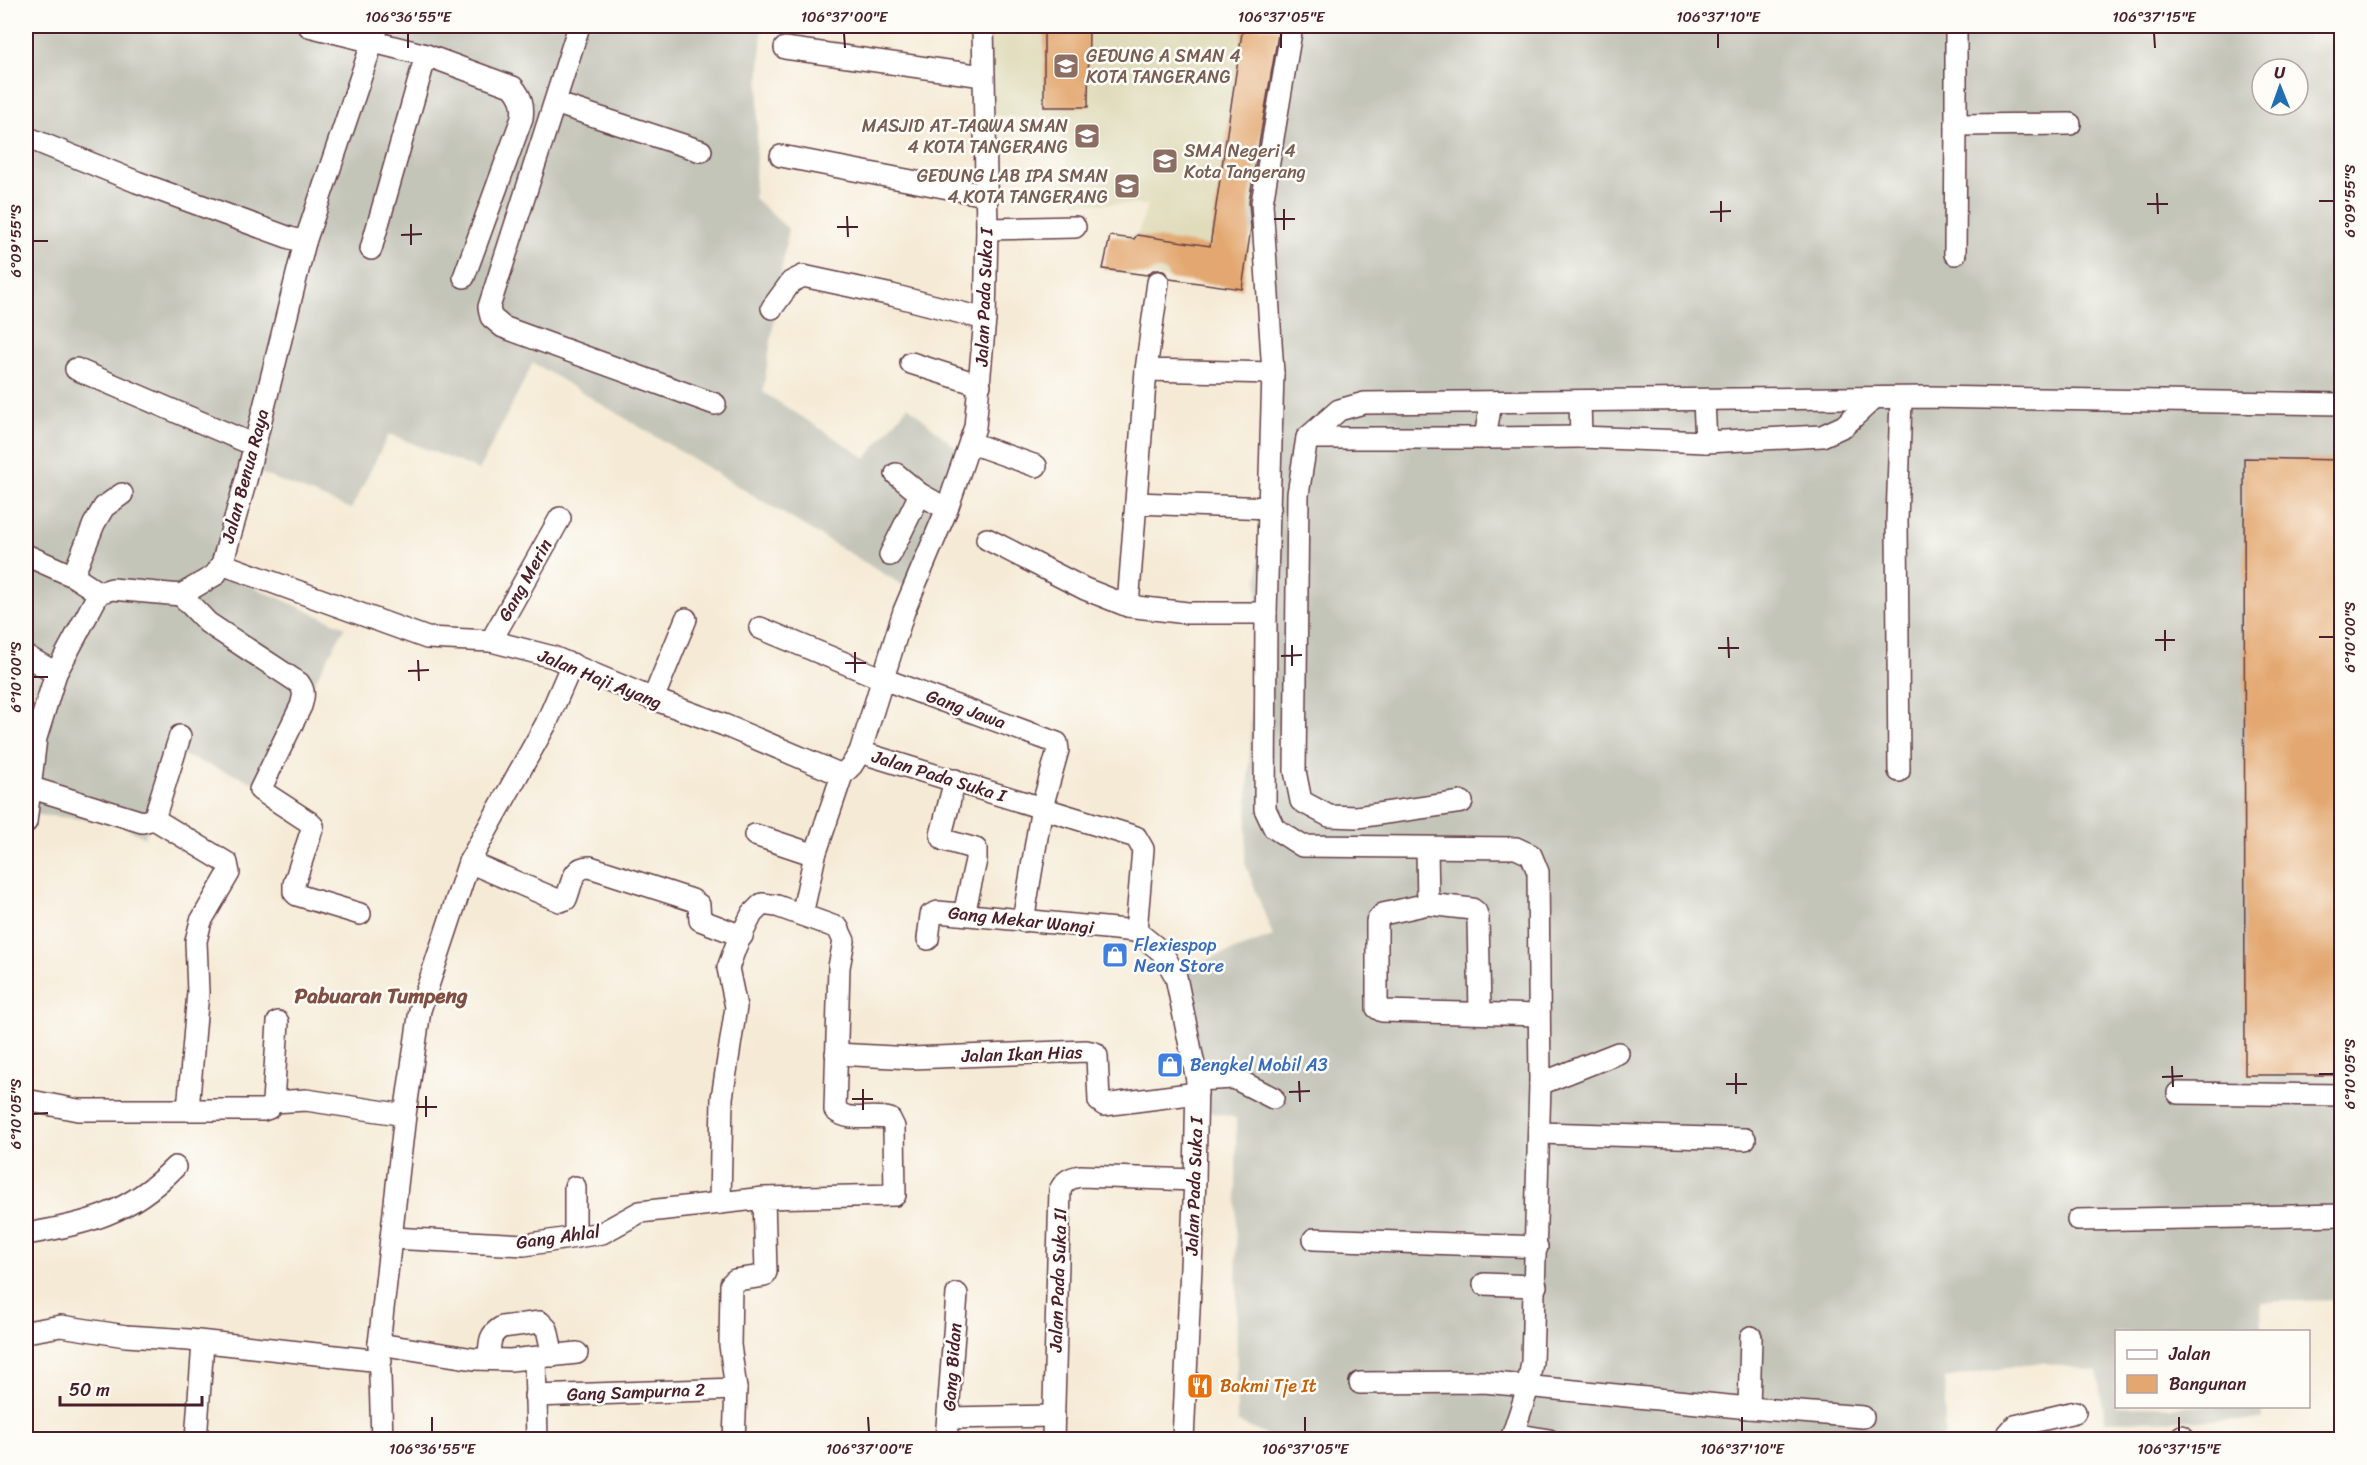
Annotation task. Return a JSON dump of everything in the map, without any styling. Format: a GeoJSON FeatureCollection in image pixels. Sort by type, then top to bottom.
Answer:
{"type":"FeatureCollection","features":[{"type":"Feature","properties":{"kind":"street"},"geometry":{"type":"LineString","coordinates":[[579,26],[489,307],[491,317],[503,327],[715,404]]}},
{"type":"Feature","properties":{"kind":"street","name":"Jalan Pada Suka I"},"geometry":{"type":"LineString","coordinates":[[984,26],[987,229],[985,319],[980,385],[971,443],[947,509],[904,611],[860,752],[1136,837],[1143,849],[1136,931],[1162,952],[1176,977],[1197,1086],[1196,1180],[1183,1440]]}},
{"type":"Feature","properties":{"kind":"street"},"geometry":{"type":"LineString","coordinates":[[1292,26],[1262,203],[1273,373],[1266,614],[1265,809],[1274,828],[1302,846],[1516,848],[1531,855],[1538,872],[1540,1084],[1536,1286],[1532,1362],[1528,1387],[1512,1437],[1549,1440]]}},
{"type":"Feature","properties":{"kind":"street"},"geometry":{"type":"LineString","coordinates":[[1955,254],[1956,26]]}},
{"type":"Feature","properties":{"kind":"street"},"geometry":{"type":"LineString","coordinates":[[319,27],[376,34],[426,56],[513,87],[524,106],[522,118],[464,277]]}},
{"type":"Feature","properties":{"kind":"street","name":"Jalan Benua Raya"},"geometry":{"type":"LineString","coordinates":[[181,595],[215,575],[222,564],[305,242],[376,34]]}},
{"type":"Feature","properties":{"kind":"street"},"geometry":{"type":"LineString","coordinates":[[785,48],[983,76]]}},
{"type":"Feature","properties":{"kind":"street"},"geometry":{"type":"LineString","coordinates":[[371,249],[426,56]]}},
{"type":"Feature","properties":{"kind":"street"},"geometry":{"type":"LineString","coordinates":[[555,102],[701,151]]}},
{"type":"Feature","properties":{"kind":"street"},"geometry":{"type":"LineString","coordinates":[[1956,125],[2070,124]]}},
{"type":"Feature","properties":{"kind":"street"},"geometry":{"type":"LineString","coordinates":[[26,137],[137,182],[305,242]]}},
{"type":"Feature","properties":{"kind":"street"},"geometry":{"type":"LineString","coordinates":[[781,156],[985,195]]}},
{"type":"Feature","properties":{"kind":"street"},"geometry":{"type":"LineString","coordinates":[[987,229],[1075,227]]}},
{"type":"Feature","properties":{"kind":"street"},"geometry":{"type":"LineString","coordinates":[[772,308],[791,282],[803,276],[892,295],[985,319]]}},
{"type":"Feature","properties":{"kind":"street"},"geometry":{"type":"LineString","coordinates":[[1128,606],[1146,370],[1158,282]]}},
{"type":"Feature","properties":{"kind":"street"},"geometry":{"type":"LineString","coordinates":[[911,363],[980,385]]}},
{"type":"Feature","properties":{"kind":"street"},"geometry":{"type":"LineString","coordinates":[[76,369],[254,445]]}},
{"type":"Feature","properties":{"kind":"street"},"geometry":{"type":"LineString","coordinates":[[1146,370],[1273,373]]}},
{"type":"Feature","properties":{"kind":"street"},"geometry":{"type":"LineString","coordinates":[[1462,802],[1357,817],[1329,816],[1300,801],[1295,771],[1298,494],[1307,438],[1339,410],[1364,403],[1928,397],[2342,404]]}},
{"type":"Feature","properties":{"kind":"street"},"geometry":{"type":"LineString","coordinates":[[1307,438],[1581,437],[1706,442],[1822,436],[1844,426],[1874,398]]}},
{"type":"Feature","properties":{"kind":"street"},"geometry":{"type":"LineString","coordinates":[[1899,771],[1897,521],[1901,399]]}},
{"type":"Feature","properties":{"kind":"street"},"geometry":{"type":"LineString","coordinates":[[1580,401],[1581,437]]}},
{"type":"Feature","properties":{"kind":"street"},"geometry":{"type":"LineString","coordinates":[[1704,401],[1706,442]]}},
{"type":"Feature","properties":{"kind":"street"},"geometry":{"type":"LineString","coordinates":[[1485,438],[1491,403]]}},
{"type":"Feature","properties":{"kind":"street"},"geometry":{"type":"LineString","coordinates":[[971,443],[1036,466]]}},
{"type":"Feature","properties":{"kind":"street"},"geometry":{"type":"LineString","coordinates":[[896,474],[920,494],[947,509]]}},
{"type":"Feature","properties":{"kind":"street"},"geometry":{"type":"LineString","coordinates":[[73,576],[94,524],[104,507],[122,494]]}},
{"type":"Feature","properties":{"kind":"street"},"geometry":{"type":"LineString","coordinates":[[890,555],[920,494]]}},
{"type":"Feature","properties":{"kind":"street"},"geometry":{"type":"LineString","coordinates":[[1136,503],[1270,508]]}},
{"type":"Feature","properties":{"kind":"street","name":"Gang Merin"},"geometry":{"type":"LineString","coordinates":[[491,641],[560,518]]}},
{"type":"Feature","properties":{"kind":"street"},"geometry":{"type":"LineString","coordinates":[[987,540],[1086,589],[1128,606],[1188,613],[1266,614]]}},
{"type":"Feature","properties":{"kind":"street"},"geometry":{"type":"LineString","coordinates":[[26,555],[73,576],[99,593]]}},
{"type":"Feature","properties":{"kind":"street","name":"Jalan Haji Ayang"},"geometry":{"type":"LineString","coordinates":[[222,564],[427,638],[491,641],[572,664],[652,699],[724,725],[842,774]]}},
{"type":"Feature","properties":{"kind":"street"},"geometry":{"type":"LineString","coordinates":[[26,822],[30,744],[56,673],[99,593],[112,589],[181,595],[208,624],[299,682],[303,688],[304,696],[301,706],[260,790],[313,826],[294,884],[294,892],[297,895],[360,914]]}},
{"type":"Feature","properties":{"kind":"street"},"geometry":{"type":"LineString","coordinates":[[652,699],[686,619]]}},
{"type":"Feature","properties":{"kind":"street","name":"Gang Jawa"},"geometry":{"type":"LineString","coordinates":[[760,628],[883,679],[1057,743],[1058,750],[1042,807]]}},
{"type":"Feature","properties":{"kind":"street"},"geometry":{"type":"LineString","coordinates":[[26,656],[56,673]]}},
{"type":"Feature","properties":{"kind":"street"},"geometry":{"type":"LineString","coordinates":[[382,1440],[380,1352],[405,1115],[420,1010],[469,862],[546,724],[572,664]]}},
{"type":"Feature","properties":{"kind":"street"},"geometry":{"type":"LineString","coordinates":[[154,819],[180,736]]}},
{"type":"Feature","properties":{"kind":"street"},"geometry":{"type":"LineString","coordinates":[[802,915],[815,855],[842,774],[852,765],[860,752]]}},
{"type":"Feature","properties":{"kind":"street"},"geometry":{"type":"LineString","coordinates":[[955,780],[941,835],[944,840],[976,849],[976,860],[963,914]]}},
{"type":"Feature","properties":{"kind":"street"},"geometry":{"type":"LineString","coordinates":[[29,786],[142,822],[154,819],[226,863],[229,868],[229,873],[201,921],[196,941],[198,992],[188,1110]]}},
{"type":"Feature","properties":{"kind":"street"},"geometry":{"type":"LineString","coordinates":[[1023,921],[1042,807]]}},
{"type":"Feature","properties":{"kind":"street"},"geometry":{"type":"LineString","coordinates":[[755,835],[815,855]]}},
{"type":"Feature","properties":{"kind":"street"},"geometry":{"type":"LineString","coordinates":[[1427,848],[1428,904]]}},
{"type":"Feature","properties":{"kind":"street"},"geometry":{"type":"LineString","coordinates":[[469,862],[561,901],[566,899],[576,871],[582,866],[590,867],[692,900],[699,905],[700,920],[742,936]]}},
{"type":"Feature","properties":{"kind":"street"},"geometry":{"type":"LineString","coordinates":[[720,1203],[722,1098],[736,1007],[728,968],[752,914],[762,904],[838,928],[843,934],[844,941],[839,967],[836,1054]]}},
{"type":"Feature","properties":{"kind":"street"},"geometry":{"type":"LineString","coordinates":[[1480,1012],[1476,912],[1472,909],[1428,904],[1383,914],[1377,921],[1377,1008],[1382,1011],[1539,1015]]}},
{"type":"Feature","properties":{"kind":"street","name":"Gang Mekar Wangi"},"geometry":{"type":"LineString","coordinates":[[928,939],[930,915],[933,912],[1136,931]]}},
{"type":"Feature","properties":{"kind":"street"},"geometry":{"type":"LineString","coordinates":[[26,1100],[78,1110],[263,1110],[273,1102],[278,1022]]}},
{"type":"Feature","properties":{"kind":"street","name":"Jalan Ikan Hias"},"geometry":{"type":"LineString","coordinates":[[836,1054],[912,1058],[1086,1050],[1097,1056],[1099,1101],[1104,1106],[1197,1086]]}},
{"type":"Feature","properties":{"kind":"street"},"geometry":{"type":"LineString","coordinates":[[1540,1084],[1618,1053]]}},
{"type":"Feature","properties":{"kind":"street","name":"Gang Ahlal"},"geometry":{"type":"LineString","coordinates":[[391,1238],[524,1245],[602,1233],[640,1212],[764,1198],[894,1195],[894,1127],[890,1119],[850,1116],[839,1114],[835,1110],[836,1054]]}},
{"type":"Feature","properties":{"kind":"street"},"geometry":{"type":"LineString","coordinates":[[1197,1086],[1234,1078],[1273,1098]]}},
{"type":"Feature","properties":{"kind":"street"},"geometry":{"type":"LineString","coordinates":[[2178,1093],[2342,1095]]}},
{"type":"Feature","properties":{"kind":"street"},"geometry":{"type":"LineString","coordinates":[[273,1102],[306,1100],[405,1115]]}},
{"type":"Feature","properties":{"kind":"street"},"geometry":{"type":"LineString","coordinates":[[1539,1133],[1745,1139]]}},
{"type":"Feature","properties":{"kind":"street"},"geometry":{"type":"LineString","coordinates":[[26,1234],[78,1226],[101,1218],[157,1185],[175,1167]]}},
{"type":"Feature","properties":{"kind":"street","name":"Jalan Pada Suka II"},"geometry":{"type":"LineString","coordinates":[[1053,1440],[1060,1190],[1063,1184],[1066,1180],[1080,1176],[1196,1180]]}},
{"type":"Feature","properties":{"kind":"street"},"geometry":{"type":"LineString","coordinates":[[574,1237],[575,1187]]}},
{"type":"Feature","properties":{"kind":"street"},"geometry":{"type":"LineString","coordinates":[[734,1440],[736,1389],[730,1346],[731,1284],[735,1280],[759,1278],[765,1275],[764,1198]]}},
{"type":"Feature","properties":{"kind":"street"},"geometry":{"type":"LineString","coordinates":[[2078,1220],[2342,1215]]}},
{"type":"Feature","properties":{"kind":"street"},"geometry":{"type":"LineString","coordinates":[[1314,1239],[1537,1248]]}},
{"type":"Feature","properties":{"kind":"street"},"geometry":{"type":"LineString","coordinates":[[1484,1284],[1536,1286]]}},
{"type":"Feature","properties":{"kind":"street","name":"Gang Bidan"},"geometry":{"type":"LineString","coordinates":[[946,1440],[957,1294]]}},
{"type":"Feature","properties":{"kind":"street"},"geometry":{"type":"LineString","coordinates":[[489,1359],[490,1339],[502,1327],[540,1322],[544,1324],[547,1329],[544,1357],[536,1396],[537,1440]]}},
{"type":"Feature","properties":{"kind":"street"},"geometry":{"type":"LineString","coordinates":[[26,1332],[61,1326],[126,1336],[203,1343],[462,1358],[544,1357],[577,1353]]}},
{"type":"Feature","properties":{"kind":"street"},"geometry":{"type":"LineString","coordinates":[[1749,1408],[1751,1337]]}},
{"type":"Feature","properties":{"kind":"street"},"geometry":{"type":"LineString","coordinates":[[196,1440],[203,1343]]}},
{"type":"Feature","properties":{"kind":"street"},"geometry":{"type":"LineString","coordinates":[[1360,1383],[1484,1382],[1863,1417]]}},
{"type":"Feature","properties":{"kind":"street","name":"Gang Sampurna 2"},"geometry":{"type":"LineString","coordinates":[[536,1396],[736,1389]]}},
{"type":"Feature","properties":{"kind":"street"},"geometry":{"type":"LineString","coordinates":[[2009,1440],[2008,1434],[2015,1426],[2075,1412]]}},
{"type":"Feature","properties":{"kind":"street"},"geometry":{"type":"LineString","coordinates":[[948,1418],[1054,1416]]}},
{"type":"Feature","properties":{"kind":"shaded area"},"geometry":{"type":"Polygon","coordinates":[[[26,26],[762,26],[754,198],[788,229],[763,392],[866,458],[908,406],[964,455],[909,589],[533,363],[479,470],[389,434],[351,509],[255,471],[224,574],[345,627],[258,784],[172,751],[145,838],[115,822],[26,814],[26,26]]]}},
{"type":"Feature","properties":{"kind":"shaded area","name":"SMA Negeri 4 Kota Tangerang"},"geometry":{"type":"Polygon","coordinates":[[[983,26],[1287,26],[1242,289],[1103,269],[1110,236],[1137,235],[1148,205],[1076,203],[1057,121],[991,115],[983,26]]]}},
{"type":"Feature","properties":{"kind":"shaded area"},"geometry":{"type":"Polygon","coordinates":[[[1287,26],[2341,26],[2341,1300],[2261,1302],[2262,1330],[2115,1330],[2115,1408],[2263,1408],[2263,1420],[2105,1421],[2097,1372],[2041,1362],[1946,1378],[1944,1439],[1275,1439],[1237,1422],[1236,1118],[1202,1110],[1187,967],[1273,936],[1245,863],[1268,353],[1250,221],[1287,26]]]}},
{"type":"Feature","properties":{"kind":"building","name":"GEDUNG A SMAN 4 KOTA TANGERANG"},"geometry":{"type":"Polygon","coordinates":[[[1044,26],[1089,26],[1088,107],[1044,107],[1044,26]]]}},
{"type":"Feature","properties":{"kind":"building"},"geometry":{"type":"Polygon","coordinates":[[[1243,26],[1279,29],[1249,201],[1251,228],[1242,289],[1170,279],[1166,272],[1160,270],[1153,270],[1147,275],[1103,269],[1110,236],[1134,239],[1137,235],[1210,246],[1243,26]]]}},
{"type":"Feature","properties":{"kind":"building"},"geometry":{"type":"Polygon","coordinates":[[[2244,458],[2342,460],[2342,1075],[2245,1075],[2244,458]]]}},
{"type":"Feature","properties":{"kind":"place","name":"GEDUNG A SMAN 4 KOTA TANGERANG"},"geometry":{"type":"Point","coordinates":[1066,66]}},
{"type":"Feature","properties":{"kind":"place","name":"MASJID AT-TAQWA SMAN 4 KOTA TANGERANG"},"geometry":{"type":"Point","coordinates":[1087,136]}},
{"type":"Feature","properties":{"kind":"place","name":"SMA Negeri 4 Kota Tangerang"},"geometry":{"type":"Point","coordinates":[1165,161]}},
{"type":"Feature","properties":{"kind":"place","name":"GEDUNG LAB IPA SMAN 4 KOTA TANGERANG"},"geometry":{"type":"Point","coordinates":[1127,186]}},
{"type":"Feature","properties":{"kind":"place","name":"Flexiespop Neon Store"},"geometry":{"type":"Point","coordinates":[1115,955]}},
{"type":"Feature","properties":{"kind":"place","name":"Bengkel Mobil A3"},"geometry":{"type":"Point","coordinates":[1170,1065]}},
{"type":"Feature","properties":{"kind":"place","name":"Bakmi Tje It"},"geometry":{"type":"Point","coordinates":[1200,1386]}},
{"type":"Feature","properties":{"kind":"district","name":"Pabuaran Tumpeng"},"geometry":{"type":"Point","coordinates":[381,996]}}]}
